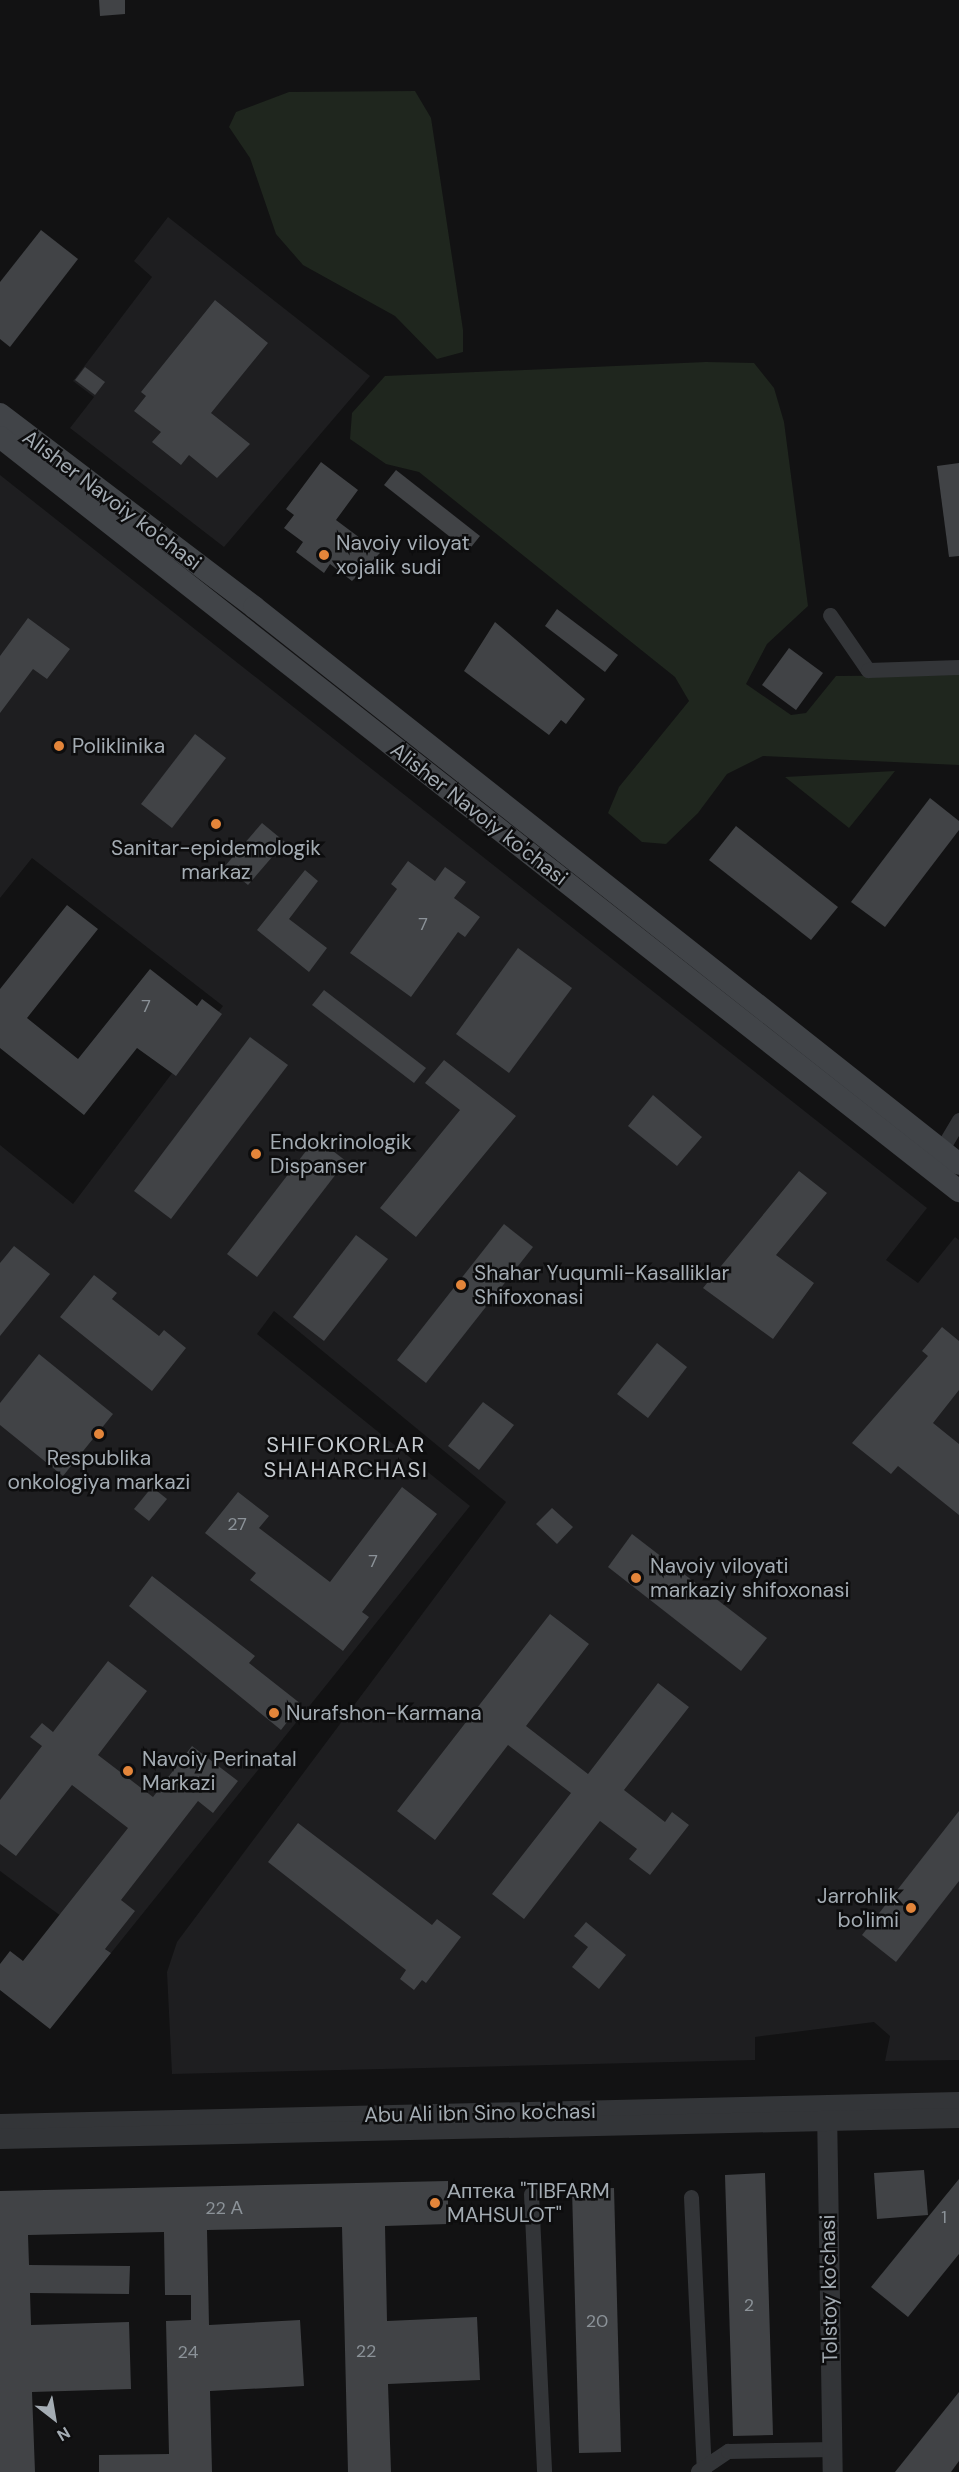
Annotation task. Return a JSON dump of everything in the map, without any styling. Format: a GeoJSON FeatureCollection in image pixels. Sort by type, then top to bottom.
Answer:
{"type":"FeatureCollection","features":[{"type":"Feature","properties":{"kind":"main road","name":"Alisher Navoiy ko'chasi"},"geometry":{"type":"LineString","coordinates":[[0,414],[254,607],[943,1160],[959,1191]]}},
{"type":"Feature","properties":{"kind":"main road","name":"Alisher Navoiy ko'chasi"},"geometry":{"type":"LineString","coordinates":[[0,437],[943,1160]]}},
{"type":"Feature","properties":{"kind":"street"},"geometry":{"type":"LineString","coordinates":[[830,615],[868,670],[959,667]]}},
{"type":"Feature","properties":{"kind":"street"},"geometry":{"type":"LineString","coordinates":[[943,1160],[959,1120]]}},
{"type":"Feature","properties":{"kind":"street","name":"Abu Ali ibn Sino ko'chasi"},"geometry":{"type":"LineString","coordinates":[[0,2139],[826,2114],[959,2102]]}},
{"type":"Feature","properties":{"kind":"street","name":"Abu Ali ibn Sino ko'chasi"},"geometry":{"type":"LineString","coordinates":[[0,2124],[826,2114],[959,2118]]}},
{"type":"Feature","properties":{"kind":"street","name":"Tolstoy ko'chasi"},"geometry":{"type":"LineString","coordinates":[[826,2114],[833,2472]]}},
{"type":"Feature","properties":{"kind":"street"},"geometry":{"type":"LineString","coordinates":[[531,2194],[544,2472]]}},
{"type":"Feature","properties":{"kind":"street"},"geometry":{"type":"LineString","coordinates":[[691,2197],[702,2470]]}},
{"type":"Feature","properties":{"kind":"street"},"geometry":{"type":"LineString","coordinates":[[702,2470],[728,2451],[833,2449]]}},
{"type":"Feature","properties":{"kind":"shaded area"},"geometry":{"type":"Polygon","coordinates":[[[415,91],[431,118],[463,330],[463,352],[437,359],[395,316],[303,265],[276,234],[250,158],[229,127],[236,112],[289,92],[415,91]]]}},
{"type":"Feature","properties":{"kind":"shaded area"},"geometry":{"type":"Polygon","coordinates":[[[168,217],[370,376],[224,547],[70,428],[94,397],[73,381],[152,277],[134,261],[168,217]]]}},
{"type":"Feature","properties":{"kind":"shaded area"},"geometry":{"type":"Polygon","coordinates":[[[706,362],[754,363],[774,388],[784,422],[808,606],[767,644],[746,684],[791,715],[806,713],[836,676],[959,675],[959,765],[763,756],[727,774],[698,813],[666,844],[642,842],[608,813],[619,787],[689,701],[675,677],[419,472],[386,464],[350,439],[352,413],[385,376],[706,362]]]}},
{"type":"Feature","properties":{"kind":"shaded area"},"geometry":{"type":"Polygon","coordinates":[[[0,475],[927,1208],[886,1260],[918,1283],[955,1237],[959,1240],[959,2060],[885,2061],[890,2036],[874,2022],[755,2037],[755,2060],[172,2074],[167,1972],[177,1942],[506,1502],[274,1311],[257,1334],[470,1506],[111,1953],[0,1871],[0,1145],[73,1204],[223,1006],[32,858],[0,898],[0,475]]]}},
{"type":"Feature","properties":{"kind":"shaded area"},"geometry":{"type":"Polygon","coordinates":[[[895,771],[849,828],[785,777],[895,771]]]}},
{"type":"Feature","properties":{"kind":"building"},"geometry":{"type":"Polygon","coordinates":[[[99,0],[125,0],[125,14],[100,16],[99,0]]]}},
{"type":"Feature","properties":{"kind":"building"},"geometry":{"type":"Polygon","coordinates":[[[41,230],[78,259],[10,347],[0,339],[0,282],[41,230]]]}},
{"type":"Feature","properties":{"kind":"building"},"geometry":{"type":"Polygon","coordinates":[[[215,300],[268,343],[211,413],[250,444],[217,478],[189,455],[181,465],[152,442],[161,432],[134,411],[146,396],[141,392],[215,300]]]}},
{"type":"Feature","properties":{"kind":"building"},"geometry":{"type":"Polygon","coordinates":[[[85,367],[105,382],[95,395],[75,380],[85,367]]]}},
{"type":"Feature","properties":{"kind":"building"},"geometry":{"type":"Polygon","coordinates":[[[321,462],[358,490],[336,520],[380,553],[352,581],[330,564],[324,573],[296,552],[303,542],[284,528],[294,515],[286,509],[321,462]]]}},
{"type":"Feature","properties":{"kind":"building"},"geometry":{"type":"Polygon","coordinates":[[[959,463],[959,556],[949,557],[937,466],[959,463]]]}},
{"type":"Feature","properties":{"kind":"building"},"geometry":{"type":"Polygon","coordinates":[[[396,470],[480,536],[468,551],[384,485],[396,470]]]}},
{"type":"Feature","properties":{"kind":"building"},"geometry":{"type":"Polygon","coordinates":[[[557,609],[618,655],[605,672],[545,626],[557,609]]]}},
{"type":"Feature","properties":{"kind":"building"},"geometry":{"type":"Polygon","coordinates":[[[28,618],[70,649],[47,679],[33,669],[0,713],[0,656],[28,618]]]}},
{"type":"Feature","properties":{"kind":"building"},"geometry":{"type":"Polygon","coordinates":[[[495,622],[585,699],[566,724],[561,720],[549,735],[464,671],[495,622]]]}},
{"type":"Feature","properties":{"kind":"building"},"geometry":{"type":"Polygon","coordinates":[[[789,648],[823,673],[796,710],[762,685],[789,648]]]}},
{"type":"Feature","properties":{"kind":"building"},"geometry":{"type":"Polygon","coordinates":[[[195,734],[226,758],[172,828],[141,804],[195,734]]]}},
{"type":"Feature","properties":{"kind":"building"},"geometry":{"type":"Polygon","coordinates":[[[930,798],[959,821],[959,830],[885,927],[851,902],[930,798]]]}},
{"type":"Feature","properties":{"kind":"building"},"geometry":{"type":"Polygon","coordinates":[[[262,823],[285,842],[248,885],[225,866],[262,823]]]}},
{"type":"Feature","properties":{"kind":"building"},"geometry":{"type":"Polygon","coordinates":[[[736,826],[838,907],[811,940],[709,860],[736,826]]]}},
{"type":"Feature","properties":{"kind":"building"},"geometry":{"type":"Polygon","coordinates":[[[408,861],[435,881],[445,867],[466,882],[454,898],[480,917],[465,937],[458,932],[411,997],[350,953],[397,889],[391,884],[408,861]]]}},
{"type":"Feature","properties":{"kind":"building"},"geometry":{"type":"Polygon","coordinates":[[[305,870],[318,881],[289,919],[327,948],[309,972],[257,930],[305,870]]]}},
{"type":"Feature","properties":{"kind":"building"},"geometry":{"type":"Polygon","coordinates":[[[67,905],[98,929],[27,1018],[78,1059],[150,969],[197,1006],[202,999],[222,1014],[176,1076],[137,1048],[84,1115],[0,1048],[0,989],[67,905]]]}},
{"type":"Feature","properties":{"kind":"building"},"geometry":{"type":"Polygon","coordinates":[[[518,948],[572,988],[509,1073],[456,1034],[518,948]]]}},
{"type":"Feature","properties":{"kind":"building"},"geometry":{"type":"Polygon","coordinates":[[[324,990],[426,1068],[414,1083],[312,1005],[324,990]]]}},
{"type":"Feature","properties":{"kind":"building"},"geometry":{"type":"Polygon","coordinates":[[[250,1037],[288,1065],[171,1219],[134,1191],[250,1037]]]}},
{"type":"Feature","properties":{"kind":"building"},"geometry":{"type":"Polygon","coordinates":[[[444,1060],[516,1116],[416,1237],[380,1208],[460,1110],[425,1083],[444,1060]]]}},
{"type":"Feature","properties":{"kind":"building"},"geometry":{"type":"Polygon","coordinates":[[[653,1095],[702,1137],[677,1166],[628,1126],[653,1095]]]}},
{"type":"Feature","properties":{"kind":"building"},"geometry":{"type":"Polygon","coordinates":[[[316,1138],[346,1161],[257,1277],[227,1254],[316,1138]]]}},
{"type":"Feature","properties":{"kind":"building"},"geometry":{"type":"Polygon","coordinates":[[[799,1171],[827,1193],[776,1255],[814,1283],[773,1339],[703,1288],[799,1171]]]}},
{"type":"Feature","properties":{"kind":"building"},"geometry":{"type":"Polygon","coordinates":[[[504,1224],[533,1247],[426,1383],[397,1360],[504,1224]]]}},
{"type":"Feature","properties":{"kind":"building"},"geometry":{"type":"Polygon","coordinates":[[[356,1235],[388,1259],[324,1341],[293,1317],[356,1235]]]}},
{"type":"Feature","properties":{"kind":"building"},"geometry":{"type":"Polygon","coordinates":[[[14,1246],[50,1274],[0,1336],[0,1263],[14,1246]]]}},
{"type":"Feature","properties":{"kind":"building"},"geometry":{"type":"Polygon","coordinates":[[[94,1275],[117,1293],[112,1299],[159,1336],[164,1330],[186,1348],[152,1391],[60,1317],[94,1275]]]}},
{"type":"Feature","properties":{"kind":"building"},"geometry":{"type":"Polygon","coordinates":[[[942,1327],[959,1341],[959,1390],[933,1423],[959,1444],[959,1515],[898,1466],[891,1474],[852,1443],[928,1356],[922,1351],[942,1327]]]}},
{"type":"Feature","properties":{"kind":"building"},"geometry":{"type":"Polygon","coordinates":[[[657,1343],[687,1367],[648,1418],[617,1394],[657,1343]]]}},
{"type":"Feature","properties":{"kind":"building"},"geometry":{"type":"Polygon","coordinates":[[[39,1354],[113,1414],[63,1476],[0,1425],[0,1403],[39,1354]]]}},
{"type":"Feature","properties":{"kind":"building"},"geometry":{"type":"Polygon","coordinates":[[[483,1402],[514,1425],[479,1470],[448,1446],[483,1402]]]}},
{"type":"Feature","properties":{"kind":"building"},"geometry":{"type":"Polygon","coordinates":[[[152,1487],[167,1499],[149,1521],[134,1509],[152,1487]]]}},
{"type":"Feature","properties":{"kind":"building"},"geometry":{"type":"Polygon","coordinates":[[[402,1487],[437,1514],[362,1612],[369,1617],[343,1651],[250,1580],[256,1573],[205,1533],[238,1492],[269,1516],[259,1528],[330,1582],[402,1487]]]}},
{"type":"Feature","properties":{"kind":"building"},"geometry":{"type":"Polygon","coordinates":[[[552,1508],[573,1527],[557,1544],[536,1524],[552,1508]]]}},
{"type":"Feature","properties":{"kind":"building"},"geometry":{"type":"Polygon","coordinates":[[[632,1534],[767,1638],[741,1671],[608,1567],[632,1534]]]}},
{"type":"Feature","properties":{"kind":"building"},"geometry":{"type":"Polygon","coordinates":[[[152,1576],[255,1656],[249,1663],[301,1704],[281,1730],[129,1606],[152,1576]]]}},
{"type":"Feature","properties":{"kind":"building"},"geometry":{"type":"Polygon","coordinates":[[[550,1614],[589,1644],[526,1726],[588,1774],[658,1683],[689,1707],[624,1790],[665,1822],[672,1812],[689,1825],[650,1875],[629,1859],[637,1849],[600,1821],[524,1919],[492,1894],[571,1793],[508,1745],[435,1840],[397,1811],[550,1614]]]}},
{"type":"Feature","properties":{"kind":"building"},"geometry":{"type":"Polygon","coordinates":[[[108,1661],[147,1691],[98,1755],[153,1797],[192,1746],[238,1781],[213,1813],[198,1801],[121,1900],[135,1911],[105,1949],[111,1953],[50,2029],[0,1990],[0,1964],[10,1951],[23,1961],[128,1828],[72,1785],[16,1856],[0,1844],[0,1800],[42,1746],[30,1737],[42,1723],[53,1732],[108,1661]]]}},
{"type":"Feature","properties":{"kind":"building","name":"Jarrohlik bo'limi"},"geometry":{"type":"Polygon","coordinates":[[[959,1811],[959,1881],[896,1962],[862,1935],[959,1811]]]}},
{"type":"Feature","properties":{"kind":"building"},"geometry":{"type":"Polygon","coordinates":[[[298,1823],[432,1925],[437,1919],[461,1937],[426,1983],[422,1980],[414,1990],[400,1979],[406,1970],[268,1862],[298,1823]]]}},
{"type":"Feature","properties":{"kind":"building"},"geometry":{"type":"Polygon","coordinates":[[[586,1922],[626,1955],[599,1989],[572,1967],[588,1947],[574,1936],[586,1922]]]}},
{"type":"Feature","properties":{"kind":"building"},"geometry":{"type":"Polygon","coordinates":[[[924,2170],[928,2215],[877,2219],[874,2173],[924,2170]]]}},
{"type":"Feature","properties":{"kind":"building"},"geometry":{"type":"Polygon","coordinates":[[[765,2173],[773,2435],[733,2436],[725,2175],[765,2173]]]}},
{"type":"Feature","properties":{"kind":"building"},"geometry":{"type":"Polygon","coordinates":[[[959,2179],[959,2254],[908,2317],[871,2287],[959,2179]]]}},
{"type":"Feature","properties":{"kind":"building"},"geometry":{"type":"Polygon","coordinates":[[[448,2181],[448,2224],[385,2226],[387,2321],[477,2317],[480,2380],[388,2384],[391,2472],[348,2472],[342,2227],[207,2230],[209,2325],[300,2320],[304,2386],[210,2391],[212,2472],[99,2472],[99,2455],[169,2454],[166,2321],[191,2320],[191,2295],[165,2295],[164,2232],[28,2235],[29,2265],[130,2266],[129,2294],[30,2293],[31,2325],[129,2322],[131,2389],[32,2392],[35,2472],[0,2472],[0,2191],[448,2181]]]}},
{"type":"Feature","properties":{"kind":"building"},"geometry":{"type":"Polygon","coordinates":[[[614,2188],[621,2452],[579,2453],[572,2189],[614,2188]]]}},
{"type":"Feature","properties":{"kind":"building"},"geometry":{"type":"Polygon","coordinates":[[[959,2392],[959,2461],[951,2472],[895,2472],[959,2392]]]}},
{"type":"Feature","properties":{"kind":"place","name":"Navoiy viloyat xojalik sudi"},"geometry":{"type":"Point","coordinates":[324,555]}},
{"type":"Feature","properties":{"kind":"place","name":"Poliklinika"},"geometry":{"type":"Point","coordinates":[59,746]}},
{"type":"Feature","properties":{"kind":"place","name":"Sanitar-epidemologik markaz"},"geometry":{"type":"Point","coordinates":[216,824]}},
{"type":"Feature","properties":{"kind":"place","name":"Endokrinologik Dispanser"},"geometry":{"type":"Point","coordinates":[256,1154]}},
{"type":"Feature","properties":{"kind":"place","name":"Shahar Yuqumli-Kasalliklar Shifoxonasi"},"geometry":{"type":"Point","coordinates":[461,1285]}},
{"type":"Feature","properties":{"kind":"place","name":"Respublika onkologiya markazi"},"geometry":{"type":"Point","coordinates":[99,1434]}},
{"type":"Feature","properties":{"kind":"place","name":"Navoiy viloyati markaziy shifoxonasi"},"geometry":{"type":"Point","coordinates":[636,1578]}},
{"type":"Feature","properties":{"kind":"place","name":"Nurafshon-Karmana"},"geometry":{"type":"Point","coordinates":[274,1713]}},
{"type":"Feature","properties":{"kind":"place","name":"Navoiy Perinatal Markazi"},"geometry":{"type":"Point","coordinates":[128,1771]}},
{"type":"Feature","properties":{"kind":"place","name":"Jarrohlik bo'limi"},"geometry":{"type":"Point","coordinates":[911,1908]}},
{"type":"Feature","properties":{"kind":"place","name":"Аптека \"TIBFARM MAHSULOT\""},"geometry":{"type":"Point","coordinates":[435,2203]}},
{"type":"Feature","properties":{"kind":"district","name":"SHIFOKORLAR SHAHARCHASI"},"geometry":{"type":"Point","coordinates":[346,1456]}}]}
